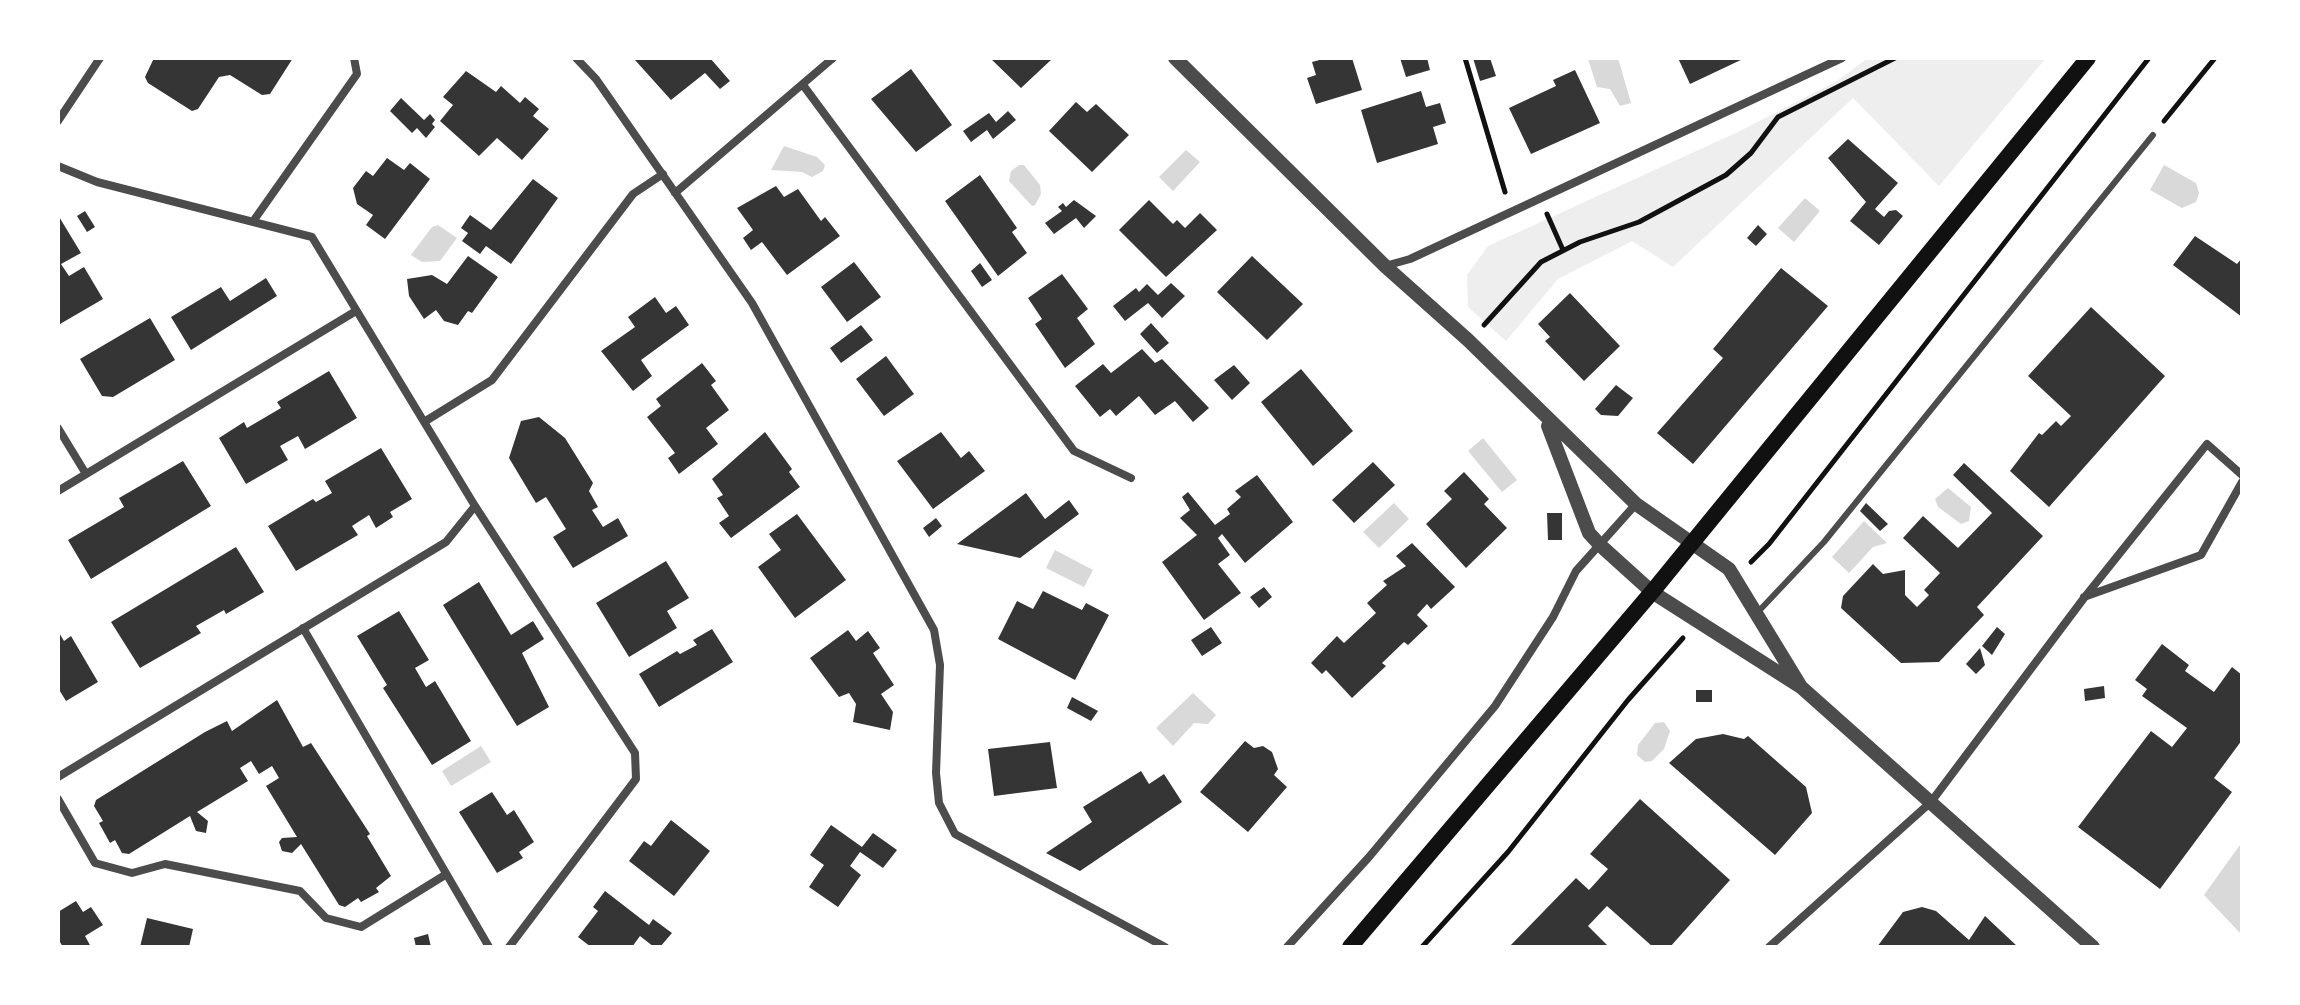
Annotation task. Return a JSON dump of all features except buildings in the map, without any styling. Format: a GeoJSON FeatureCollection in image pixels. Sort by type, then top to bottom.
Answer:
{"type":"FeatureCollection","features":[{"type":"Feature","properties":{"kind":"main road"},"geometry":{"type":"LineString","coordinates":[[1350,947],[1652,592],[2088,58]]}},
{"type":"Feature","properties":{"kind":"street"},"geometry":{"type":"LineString","coordinates":[[58,121],[100,58]]}},
{"type":"Feature","properties":{"kind":"street"},"geometry":{"type":"LineString","coordinates":[[254,220],[357,74],[354,58]]}},
{"type":"Feature","properties":{"kind":"street"},"geometry":{"type":"LineString","coordinates":[[576,58],[596,79],[752,303],[934,630],[940,665],[936,773],[939,803],[955,834],[1165,947]]}},
{"type":"Feature","properties":{"kind":"street"},"geometry":{"type":"LineString","coordinates":[[675,193],[833,58]]}},
{"type":"Feature","properties":{"kind":"street"},"geometry":{"type":"LineString","coordinates":[[1175,58],[1385,266],[1468,340],[1636,504],[1737,576],[1776,650],[1801,687]]}},
{"type":"Feature","properties":{"kind":"street"},"geometry":{"type":"LineString","coordinates":[[1385,266],[1410,259],[1842,58]]}},
{"type":"Feature","properties":{"kind":"street"},"geometry":{"type":"LineString","coordinates":[[803,85],[1074,451],[1131,478]]}},
{"type":"Feature","properties":{"kind":"street"},"geometry":{"type":"LineString","coordinates":[[58,166],[97,182],[312,237],[475,506],[635,753],[636,779],[509,947]]}},
{"type":"Feature","properties":{"kind":"street"},"geometry":{"type":"LineString","coordinates":[[424,422],[492,380],[633,194],[663,174]]}},
{"type":"Feature","properties":{"kind":"street"},"geometry":{"type":"LineString","coordinates":[[58,491],[356,311]]}},
{"type":"Feature","properties":{"kind":"street"},"geometry":{"type":"LineString","coordinates":[[1545,418],[1589,533],[1600,545],[1652,592],[1696,622],[1737,643],[1801,687],[2093,947]]}},
{"type":"Feature","properties":{"kind":"street"},"geometry":{"type":"LineString","coordinates":[[58,428],[86,474]]}},
{"type":"Feature","properties":{"kind":"street"},"geometry":{"type":"LineString","coordinates":[[1769,947],[1931,802],[2084,598],[2207,444],[2242,475]]}},
{"type":"Feature","properties":{"kind":"street"},"geometry":{"type":"LineString","coordinates":[[2084,598],[2201,555],[2242,482]]}},
{"type":"Feature","properties":{"kind":"street"},"geometry":{"type":"LineString","coordinates":[[1287,947],[1369,857],[1495,706],[1553,617],[1576,571],[1636,504]]}},
{"type":"Feature","properties":{"kind":"street"},"geometry":{"type":"LineString","coordinates":[[58,777],[446,542],[475,506]]}},
{"type":"Feature","properties":{"kind":"street"},"geometry":{"type":"LineString","coordinates":[[303,628],[489,947]]}},
{"type":"Feature","properties":{"kind":"street"},"geometry":{"type":"LineString","coordinates":[[58,799],[95,863],[132,873],[165,864],[300,891],[326,918],[361,927],[445,875]]}},
{"type":"Feature","properties":{"kind":"lane"},"geometry":{"type":"LineString","coordinates":[[1757,613],[1824,542],[2153,135]]}},
{"type":"Feature","properties":{"kind":"path"},"geometry":{"type":"LineString","coordinates":[[1465,58],[1504,193],[1531,180],[1563,250]]}},
{"type":"Feature","properties":{"kind":"path"},"geometry":{"type":"LineString","coordinates":[[1468,340],[1528,274],[1563,250],[1639,222],[1726,175],[1751,153],[1778,117],[1895,58]]}},
{"type":"Feature","properties":{"kind":"path"},"geometry":{"type":"LineString","coordinates":[[1769,544],[2149,58]]}},
{"type":"Feature","properties":{"kind":"path"},"geometry":{"type":"LineString","coordinates":[[2153,135],[2215,58]]}},
{"type":"Feature","properties":{"kind":"path"},"geometry":{"type":"LineString","coordinates":[[1422,947],[1508,852],[1696,622]]}},
{"type":"Feature","properties":{"kind":"shaded area"},"geometry":{"type":"Polygon","coordinates":[[[1618,58],[1631,103],[1620,106],[1610,89],[1597,87],[1588,59],[1618,58]]]}},
{"type":"Feature","properties":{"kind":"shaded area"},"geometry":{"type":"Polygon","coordinates":[[[1868,58],[2046,58],[1939,186],[1853,98],[1673,267],[1632,241],[1558,279],[1506,341],[1468,307],[1467,275],[1488,246],[1738,132],[1837,81],[1868,58]]]}},
{"type":"Feature","properties":{"kind":"shaded area"},"geometry":{"type":"Polygon","coordinates":[[[784,146],[817,157],[825,165],[823,171],[812,177],[802,172],[771,170],[784,146]]]}},
{"type":"Feature","properties":{"kind":"shaded area"},"geometry":{"type":"Polygon","coordinates":[[[1186,150],[1200,162],[1173,191],[1159,177],[1186,150]]]}},
{"type":"Feature","properties":{"kind":"shaded area"},"geometry":{"type":"Polygon","coordinates":[[[1024,165],[1040,185],[1041,194],[1035,205],[1032,206],[1009,181],[1011,171],[1024,165]]]}},
{"type":"Feature","properties":{"kind":"shaded area"},"geometry":{"type":"Polygon","coordinates":[[[2164,165],[2196,183],[2199,193],[2196,202],[2182,208],[2150,190],[2164,165]]]}},
{"type":"Feature","properties":{"kind":"shaded area"},"geometry":{"type":"Polygon","coordinates":[[[1805,198],[1820,211],[1794,242],[1778,228],[1805,198]]]}},
{"type":"Feature","properties":{"kind":"shaded area"},"geometry":{"type":"Polygon","coordinates":[[[438,225],[457,238],[440,261],[422,262],[411,255],[432,227],[438,225]]]}},
{"type":"Feature","properties":{"kind":"shaded area"},"geometry":{"type":"Polygon","coordinates":[[[1483,438],[1517,480],[1502,492],[1468,451],[1483,438]]]}},
{"type":"Feature","properties":{"kind":"shaded area"},"geometry":{"type":"Polygon","coordinates":[[[1948,488],[1971,507],[1969,521],[1961,524],[1938,507],[1935,499],[1948,488]]]}},
{"type":"Feature","properties":{"kind":"shaded area"},"geometry":{"type":"Polygon","coordinates":[[[1394,503],[1409,519],[1379,548],[1363,532],[1394,503]]]}},
{"type":"Feature","properties":{"kind":"shaded area"},"geometry":{"type":"Polygon","coordinates":[[[1864,521],[1887,543],[1873,547],[1849,573],[1832,557],[1864,521]]]}},
{"type":"Feature","properties":{"kind":"shaded area"},"geometry":{"type":"Polygon","coordinates":[[[1055,550],[1093,570],[1084,587],[1046,568],[1055,550]]]}},
{"type":"Feature","properties":{"kind":"shaded area"},"geometry":{"type":"Polygon","coordinates":[[[1193,693],[1216,715],[1208,724],[1194,723],[1173,746],[1156,728],[1193,693]]]}},
{"type":"Feature","properties":{"kind":"shaded area"},"geometry":{"type":"Polygon","coordinates":[[[1664,722],[1670,731],[1664,749],[1652,761],[1645,762],[1637,755],[1638,745],[1655,723],[1664,722]]]}},
{"type":"Feature","properties":{"kind":"shaded area"},"geometry":{"type":"Polygon","coordinates":[[[481,746],[491,762],[451,786],[442,771],[481,746]]]}},
{"type":"Feature","properties":{"kind":"shaded area"},"geometry":{"type":"Polygon","coordinates":[[[2242,842],[2242,935],[2204,895],[2242,842]]]}}]}
